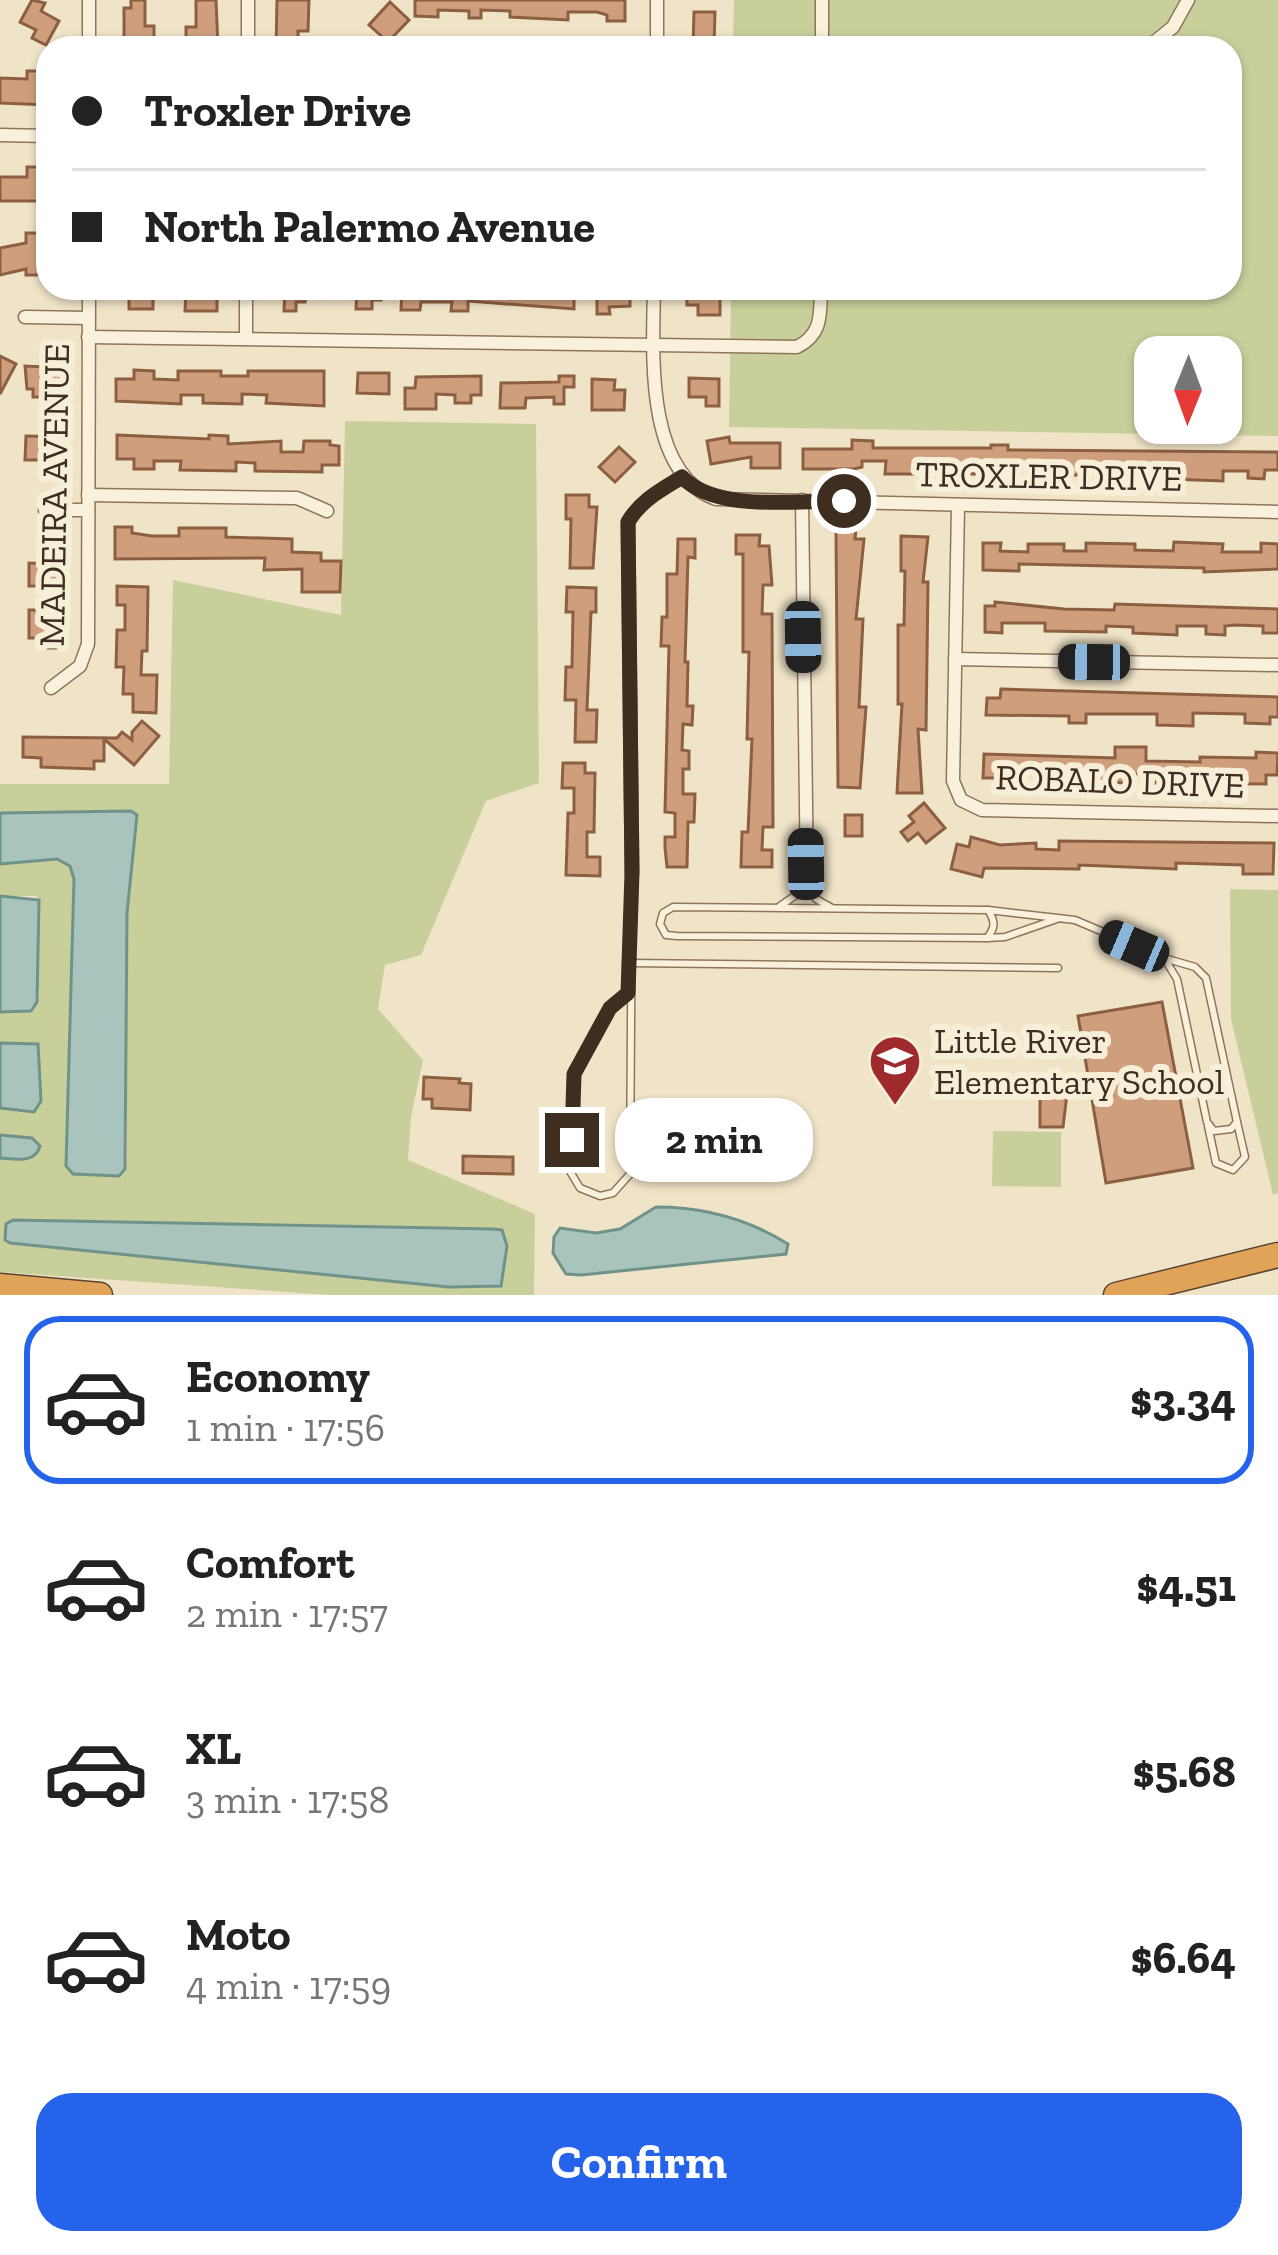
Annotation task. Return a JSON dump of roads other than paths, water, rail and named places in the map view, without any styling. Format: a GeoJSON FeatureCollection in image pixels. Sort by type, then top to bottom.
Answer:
{"type":"FeatureCollection","features":[{"type":"Feature","properties":{"kind":"highway"},"geometry":{"type":"LineString","coordinates":[[1116,1295],[1278,1255]]}},
{"type":"Feature","properties":{"kind":"highway"},"geometry":{"type":"LineString","coordinates":[[0,1289],[73,1295]]}},
{"type":"Feature","properties":{"kind":"highway"},"geometry":{"type":"LineString","coordinates":[[0,1289],[100,1295]]}},
{"type":"Feature","properties":{"kind":"street"},"geometry":{"type":"LineString","coordinates":[[89,0],[89,36]]}},
{"type":"Feature","properties":{"kind":"street"},"geometry":{"type":"LineString","coordinates":[[248,0],[248,36]]}},
{"type":"Feature","properties":{"kind":"street"},"geometry":{"type":"LineString","coordinates":[[657,0],[657,36]]}},
{"type":"Feature","properties":{"kind":"street"},"geometry":{"type":"LineString","coordinates":[[822,0],[822,36]]}},
{"type":"Feature","properties":{"kind":"street"},"geometry":{"type":"LineString","coordinates":[[1162,36],[1173,27],[1188,0]]}},
{"type":"Feature","properties":{"kind":"street"},"geometry":{"type":"LineString","coordinates":[[0,135],[36,136]]}},
{"type":"Feature","properties":{"kind":"street","name":"MADEIRA AVENUE"},"geometry":{"type":"LineString","coordinates":[[51,688],[70,676],[87,652],[88,300]]}},
{"type":"Feature","properties":{"kind":"street"},"geometry":{"type":"LineString","coordinates":[[246,300],[246,339]]}},
{"type":"Feature","properties":{"kind":"street"},"geometry":{"type":"LineString","coordinates":[[632,873],[628,522],[636,509],[682,477],[658,405],[654,300]]}},
{"type":"Feature","properties":{"kind":"street"},"geometry":{"type":"LineString","coordinates":[[88,338],[797,347],[818,330],[820,300]]}},
{"type":"Feature","properties":{"kind":"street"},"geometry":{"type":"LineString","coordinates":[[25,317],[88,318]]}},
{"type":"Feature","properties":{"kind":"street","name":"TROXLER DRIVE"},"geometry":{"type":"LineString","coordinates":[[682,477],[716,499],[1278,512]]}},
{"type":"Feature","properties":{"kind":"street"},"geometry":{"type":"LineString","coordinates":[[46,510],[88,503],[297,499],[326,511]]}},
{"type":"Feature","properties":{"kind":"street"},"geometry":{"type":"LineString","coordinates":[[802,500],[807,881]]}},
{"type":"Feature","properties":{"kind":"street"},"geometry":{"type":"LineString","coordinates":[[958,506],[956,659],[1278,665]]}},
{"type":"Feature","properties":{"kind":"street","name":"ROBALO DRIVE"},"geometry":{"type":"LineString","coordinates":[[956,659],[953,782],[961,800],[982,810],[1278,816]]}},
{"type":"Feature","properties":{"kind":"lane"},"geometry":{"type":"LineString","coordinates":[[628,993],[610,1008],[574,1074],[572,1173],[580,1188],[590,1194],[613,1193],[630,1174],[632,873]]}},
{"type":"Feature","properties":{"kind":"lane"},"geometry":{"type":"LineString","coordinates":[[777,908],[807,881],[816,899],[833,909]]}},
{"type":"Feature","properties":{"kind":"lane"},"geometry":{"type":"LineString","coordinates":[[1058,919],[988,938],[677,936],[666,934],[660,924],[663,914],[674,908],[988,910],[1076,920],[1195,967],[1206,978],[1245,1157],[1233,1170],[1216,1162],[1177,979],[1164,958]]}},
{"type":"Feature","properties":{"kind":"lane"},"geometry":{"type":"LineString","coordinates":[[988,910],[994,930],[988,938]]}},
{"type":"Feature","properties":{"kind":"lane"},"geometry":{"type":"LineString","coordinates":[[629,963],[1058,968]]}},
{"type":"Feature","properties":{"kind":"lane"},"geometry":{"type":"LineString","coordinates":[[1207,1122],[1214,1131],[1222,1132],[1237,1122]]}},
{"type":"Feature","properties":{"kind":"water"},"geometry":{"type":"Polygon","coordinates":[[[131,811],[137,815],[127,913],[125,1169],[119,1176],[73,1174],[66,1166],[74,879],[70,866],[57,859],[0,864],[0,813],[131,811]]]}},
{"type":"Feature","properties":{"kind":"water"},"geometry":{"type":"Polygon","coordinates":[[[0,896],[39,900],[37,1002],[31,1011],[0,1012],[0,896]]]}},
{"type":"Feature","properties":{"kind":"water"},"geometry":{"type":"Polygon","coordinates":[[[0,1043],[38,1044],[41,1101],[34,1112],[0,1108],[0,1043]]]}},
{"type":"Feature","properties":{"kind":"water"},"geometry":{"type":"Polygon","coordinates":[[[0,1135],[32,1138],[40,1146],[29,1158],[0,1158],[0,1135]]]}},
{"type":"Feature","properties":{"kind":"water"},"geometry":{"type":"Polygon","coordinates":[[[656,1207],[741,1221],[788,1244],[786,1254],[581,1275],[566,1274],[553,1253],[560,1228],[596,1233],[620,1229],[656,1207]]]}},
{"type":"Feature","properties":{"kind":"water"},"geometry":{"type":"Polygon","coordinates":[[[13,1220],[493,1229],[502,1230],[507,1246],[501,1286],[449,1287],[10,1243],[5,1240],[6,1224],[13,1220]]]}},
{"type":"Feature","properties":{"kind":"place","name":"Little River Elementary School"},"geometry":{"type":"Point","coordinates":[895,1107]}}]}
